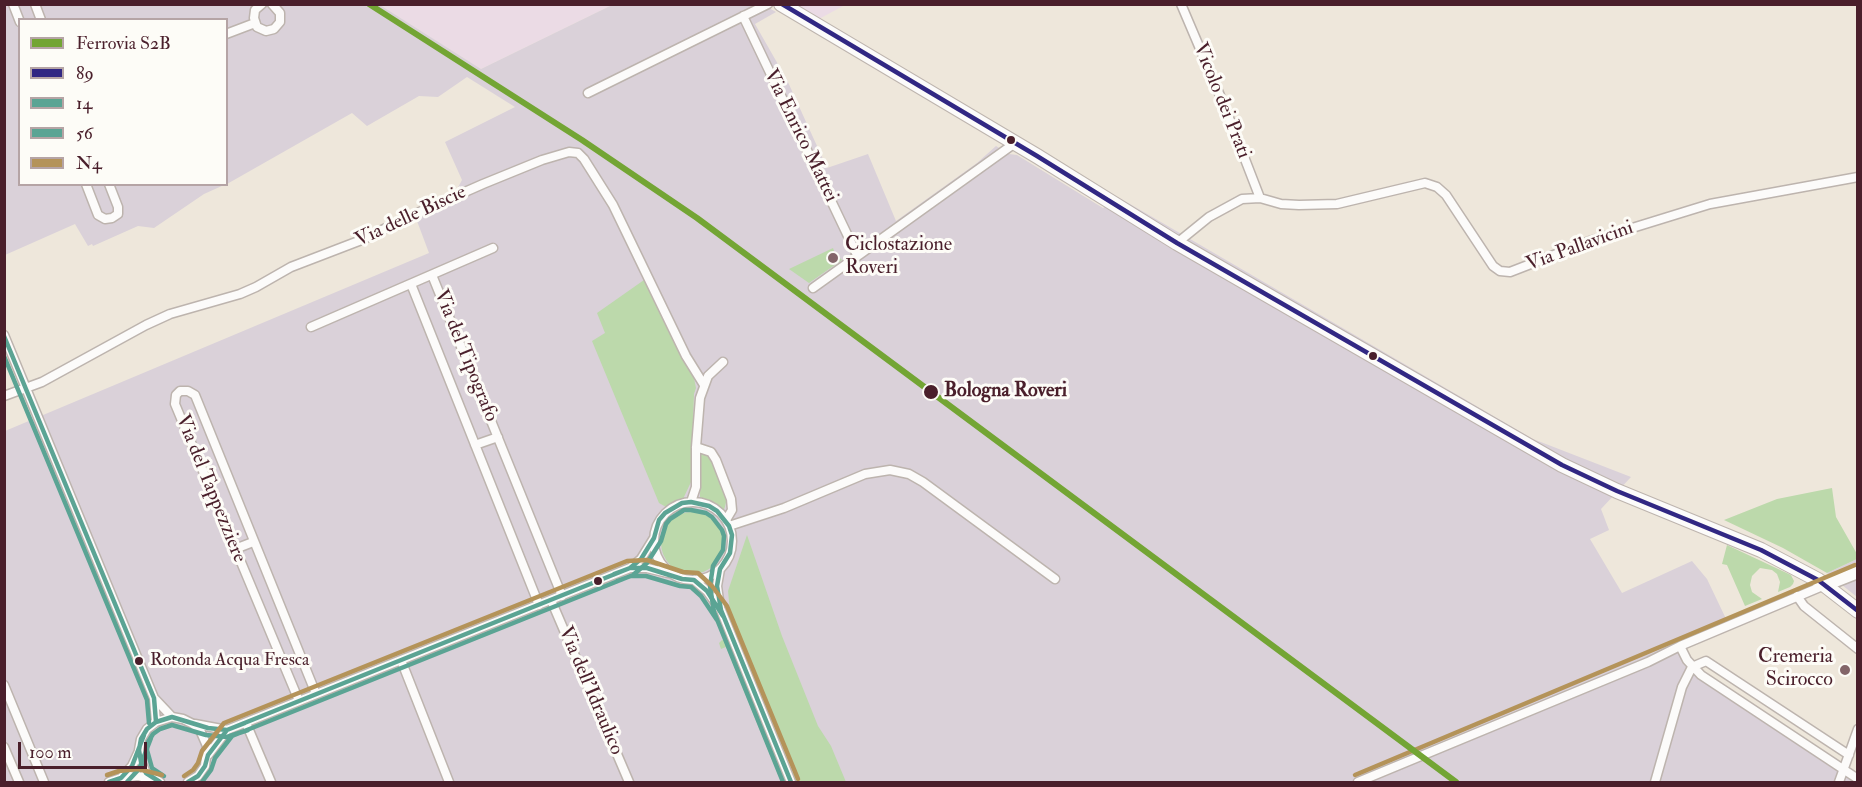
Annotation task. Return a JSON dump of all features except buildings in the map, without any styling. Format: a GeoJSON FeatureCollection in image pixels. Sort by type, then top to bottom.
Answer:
{"type":"FeatureCollection","features":[{"type":"Feature","properties":{"kind":"main road"},"geometry":{"type":"LineString","coordinates":[[781,4],[1178,243],[1562,465],[1617,491],[1761,550],[1825,585],[1857,611]]}},
{"type":"Feature","properties":{"kind":"main road"},"geometry":{"type":"LineString","coordinates":[[1825,585],[1857,572]]}},
{"type":"Feature","properties":{"kind":"street"},"geometry":{"type":"LineString","coordinates":[[13,4],[18,18]]}},
{"type":"Feature","properties":{"kind":"street"},"geometry":{"type":"LineString","coordinates":[[262,4],[254,14],[255,23],[266,31],[278,26],[280,13],[272,4]]}},
{"type":"Feature","properties":{"kind":"street"},"geometry":{"type":"LineString","coordinates":[[588,93],[768,4]]}},
{"type":"Feature","properties":{"kind":"street","name":"Vicolo dei Prati"},"geometry":{"type":"LineString","coordinates":[[1181,4],[1260,198]]}},
{"type":"Feature","properties":{"kind":"street","name":"Via Enrico Mattei"},"geometry":{"type":"LineString","coordinates":[[743,16],[857,255]]}},
{"type":"Feature","properties":{"kind":"street"},"geometry":{"type":"LineString","coordinates":[[228,33],[255,23]]}},
{"type":"Feature","properties":{"kind":"street"},"geometry":{"type":"LineString","coordinates":[[813,288],[1015,143]]}},
{"type":"Feature","properties":{"kind":"street","name":"Via delle Biscie"},"geometry":{"type":"LineString","coordinates":[[4,396],[60,373],[162,318],[240,294],[291,267],[364,239],[483,184],[542,160],[569,152],[578,153],[584,159],[613,205],[686,356],[704,385]]}},
{"type":"Feature","properties":{"kind":"street","name":"Via Pallavicini"},"geometry":{"type":"LineString","coordinates":[[1178,243],[1209,216],[1242,199],[1260,198],[1299,206],[1337,204],[1425,183],[1437,187],[1446,195],[1493,266],[1500,271],[1510,272],[1590,241],[1710,204],[1857,177]]}},
{"type":"Feature","properties":{"kind":"street"},"geometry":{"type":"LineString","coordinates":[[87,186],[98,215],[105,219],[112,218],[118,213],[110,186]]}},
{"type":"Feature","properties":{"kind":"street","name":"Via del Tipografo"},"geometry":{"type":"LineString","coordinates":[[311,327],[493,248]]}},
{"type":"Feature","properties":{"kind":"street","name":"Via del Tipografo"},"geometry":{"type":"LineString","coordinates":[[432,274],[562,596]]}},
{"type":"Feature","properties":{"kind":"street","name":"Via del Tipografo"},"geometry":{"type":"LineString","coordinates":[[411,284],[539,604]]}},
{"type":"Feature","properties":{"kind":"street"},"geometry":{"type":"LineString","coordinates":[[4,335],[154,698],[156,722]]}},
{"type":"Feature","properties":{"kind":"street"},"geometry":{"type":"LineString","coordinates":[[691,502],[696,487],[700,398],[708,376],[723,362]]}},
{"type":"Feature","properties":{"kind":"street","name":"Via del Tappezziere"},"geometry":{"type":"LineString","coordinates":[[299,701],[175,404],[176,395],[180,391],[188,391],[195,395],[316,694]]}},
{"type":"Feature","properties":{"kind":"street","name":"Via del Tipografo"},"geometry":{"type":"LineString","coordinates":[[475,445],[498,437]]}},
{"type":"Feature","properties":{"kind":"street"},"geometry":{"type":"LineString","coordinates":[[696,447],[711,452],[716,460],[731,499],[732,510],[727,523]]}},
{"type":"Feature","properties":{"kind":"street"},"geometry":{"type":"LineString","coordinates":[[727,523],[784,508],[865,474],[890,470],[909,474],[923,482],[1055,579]]}},
{"type":"Feature","properties":{"kind":"street"},"geometry":{"type":"LineString","coordinates":[[193,724],[227,730],[630,568],[641,559],[654,538],[659,520],[665,513],[682,503],[691,502],[709,506],[717,511],[727,523],[732,535],[730,553],[720,569],[713,575],[694,580],[682,579],[647,568],[630,568]]}},
{"type":"Feature","properties":{"kind":"street"},"geometry":{"type":"LineString","coordinates":[[654,538],[658,559],[672,574]]}},
{"type":"Feature","properties":{"kind":"street"},"geometry":{"type":"LineString","coordinates":[[235,549],[254,542]]}},
{"type":"Feature","properties":{"kind":"street"},"geometry":{"type":"LineString","coordinates":[[720,569],[717,586],[721,610],[791,783]]}},
{"type":"Feature","properties":{"kind":"street"},"geometry":{"type":"LineString","coordinates":[[694,580],[707,591],[721,610]]}},
{"type":"Feature","properties":{"kind":"street"},"geometry":{"type":"LineString","coordinates":[[1358,783],[1825,585]]}},
{"type":"Feature","properties":{"kind":"street"},"geometry":{"type":"LineString","coordinates":[[1797,596],[1804,606],[1857,649]]}},
{"type":"Feature","properties":{"kind":"street","name":"Via dell'Idraulico"},"geometry":{"type":"LineString","coordinates":[[551,600],[629,783]]}},
{"type":"Feature","properties":{"kind":"street"},"geometry":{"type":"LineString","coordinates":[[1680,646],[1692,667],[1701,675],[1857,779]]}},
{"type":"Feature","properties":{"kind":"street"},"geometry":{"type":"LineString","coordinates":[[401,660],[449,783]]}},
{"type":"Feature","properties":{"kind":"street"},"geometry":{"type":"LineString","coordinates":[[1655,783],[1678,697],[1692,667],[1706,661],[1849,755]]}},
{"type":"Feature","properties":{"kind":"street"},"geometry":{"type":"LineString","coordinates":[[4,685],[44,783]]}},
{"type":"Feature","properties":{"kind":"street"},"geometry":{"type":"LineString","coordinates":[[154,698],[172,717]]}},
{"type":"Feature","properties":{"kind":"street"},"geometry":{"type":"LineString","coordinates":[[122,778],[132,766],[141,739],[147,729],[156,722],[172,717],[183,718],[193,724],[205,738],[208,755]]}},
{"type":"Feature","properties":{"kind":"street"},"geometry":{"type":"LineString","coordinates":[[246,723],[271,783]]}},
{"type":"Feature","properties":{"kind":"street"},"geometry":{"type":"LineString","coordinates":[[1839,783],[1857,729]]}},
{"type":"Feature","properties":{"kind":"street"},"geometry":{"type":"LineString","coordinates":[[188,783],[198,776],[208,755],[227,730]]}},
{"type":"Feature","properties":{"kind":"street"},"geometry":{"type":"LineString","coordinates":[[4,747],[19,783]]}},
{"type":"Feature","properties":{"kind":"street"},"geometry":{"type":"LineString","coordinates":[[139,750],[146,772],[158,782]]}},
{"type":"Feature","properties":{"kind":"street"},"geometry":{"type":"LineString","coordinates":[[109,783],[122,778],[138,776],[158,782]]}},
{"type":"Feature","properties":{"kind":"shaded area"},"geometry":{"type":"Polygon","coordinates":[[[5,5],[380,5],[481,69],[612,5],[764,5],[776,12],[755,24],[787,80],[827,168],[868,154],[896,221],[977,163],[996,146],[1009,154],[1017,155],[1103,208],[1118,197],[1533,439],[1631,477],[1601,509],[1609,530],[1590,539],[1622,593],[1692,561],[1707,579],[1728,623],[1684,642],[1686,662],[1857,782],[5,782],[5,431],[429,253],[414,213],[454,195],[462,180],[445,142],[515,107],[467,77],[438,97],[419,96],[367,126],[352,113],[228,183],[228,18],[18,18],[18,186],[222,186],[204,194],[154,228],[138,226],[93,246],[92,244],[88,246],[75,224],[5,255],[5,5]]]}},
{"type":"Feature","properties":{"kind":"shaded area"},"geometry":{"type":"Polygon","coordinates":[[[380,5],[612,5],[481,69],[380,5]]]}},
{"type":"Feature","properties":{"kind":"shaded area"},"geometry":{"type":"Polygon","coordinates":[[[793,5],[845,5],[817,20],[793,5]]]}},
{"type":"Feature","properties":{"kind":"shaded area"},"geometry":{"type":"Polygon","coordinates":[[[1857,559],[1857,597],[1827,573],[1857,559]]]}},
{"type":"Feature","properties":{"kind":"green space"},"geometry":{"type":"Polygon","coordinates":[[[833,248],[834,251],[826,258],[831,264],[840,258],[842,260],[809,283],[789,269],[833,248]]]}},
{"type":"Feature","properties":{"kind":"green space"},"geometry":{"type":"Polygon","coordinates":[[[644,280],[694,378],[696,388],[691,482],[683,499],[666,507],[659,503],[592,341],[605,333],[597,313],[644,280]]]}},
{"type":"Feature","properties":{"kind":"green space"},"geometry":{"type":"Polygon","coordinates":[[[701,454],[710,454],[727,499],[724,510],[700,499],[700,457],[701,454]]]}},
{"type":"Feature","properties":{"kind":"green space"},"geometry":{"type":"Polygon","coordinates":[[[1832,488],[1836,517],[1857,554],[1857,559],[1827,573],[1783,548],[1724,520],[1777,499],[1832,488]]]}},
{"type":"Feature","properties":{"kind":"green space"},"geometry":{"type":"Polygon","coordinates":[[[686,512],[698,512],[714,521],[721,531],[723,543],[721,555],[714,565],[698,574],[686,574],[675,569],[666,560],[661,549],[661,537],[666,526],[675,517],[686,512]]]}},
{"type":"Feature","properties":{"kind":"green space"},"geometry":{"type":"Polygon","coordinates":[[[747,535],[782,636],[818,726],[831,746],[846,782],[796,782],[792,773],[795,772],[730,612],[728,591],[747,535]]]}},
{"type":"Feature","properties":{"kind":"green space"},"geometry":{"type":"Polygon","coordinates":[[[1727,545],[1791,575],[1793,584],[1778,592],[1780,582],[1777,574],[1772,570],[1760,568],[1752,576],[1750,585],[1752,592],[1762,599],[1745,606],[1727,565],[1722,564],[1727,545]]]}},
{"type":"Feature","properties":{"kind":"green space"},"geometry":{"type":"Polygon","coordinates":[[[722,640],[728,646],[783,782],[781,782],[726,647],[721,649],[719,643],[722,640]]]}},
{"type":"Feature","properties":{"kind":"rail line","name":"S2B"},"geometry":{"type":"LineString","coordinates":[[369,4],[582,140],[697,218],[1456,782]]}},
{"type":"Feature","properties":{"kind":"transit line","name":"89"},"geometry":{"type":"LineString","coordinates":[[782,4],[1037,156],[1177,243],[1562,465],[1617,491],[1761,550],[1818,580],[1858,611]]}},
{"type":"Feature","properties":{"kind":"transit line","name":"56"},"geometry":{"type":"LineString","coordinates":[[4,336],[154,698],[156,722]]}},
{"type":"Feature","properties":{"kind":"transit line","name":"14"},"geometry":{"type":"LineString","coordinates":[[4,356],[147,700],[149,723]]}},
{"type":"Feature","properties":{"kind":"transit line","name":"56"},"geometry":{"type":"LineString","coordinates":[[188,782],[198,776],[205,766],[208,755],[227,730],[630,568],[641,559],[654,538],[659,520],[665,513],[682,503],[691,502],[709,506],[717,511],[729,526],[732,535],[730,553],[720,569],[717,586],[721,610],[791,782]]}},
{"type":"Feature","properties":{"kind":"transit line","name":"14"},"geometry":{"type":"LineString","coordinates":[[202,782],[211,770],[215,758],[232,736],[633,575],[647,563],[661,541],[666,524],[684,510],[706,513],[722,530],[723,550],[713,566],[710,586],[714,612],[783,782]]}},
{"type":"Feature","properties":{"kind":"transit line","name":"N4"},"geometry":{"type":"LineString","coordinates":[[184,776],[193,770],[202,751],[224,723],[627,561],[647,560],[683,572],[698,573],[712,586],[727,606],[798,779]]}},
{"type":"Feature","properties":{"kind":"transit line","name":"N4"},"geometry":{"type":"LineString","coordinates":[[1355,775],[1855,565]]}},
{"type":"Feature","properties":{"kind":"transit line","name":"56"},"geometry":{"type":"LineString","coordinates":[[614,574],[630,568],[647,568],[682,579],[694,580],[707,591],[723,616]]}},
{"type":"Feature","properties":{"kind":"transit line","name":"14"},"geometry":{"type":"LineString","coordinates":[[617,581],[631,576],[646,576],[691,587],[701,596],[717,620]]}},
{"type":"Feature","properties":{"kind":"transit line","name":"56"},"geometry":{"type":"LineString","coordinates":[[160,782],[146,773],[139,750],[141,739],[147,729],[156,722],[172,717],[208,728],[227,730],[245,723]]}},
{"type":"Feature","properties":{"kind":"transit line","name":"14"},"geometry":{"type":"LineString","coordinates":[[164,776],[152,768],[147,750],[148,742],[160,729],[172,725],[206,735],[227,737],[248,730]]}},
{"type":"Feature","properties":{"kind":"transit line","name":"56"},"geometry":{"type":"LineString","coordinates":[[109,782],[121,778],[132,766],[144,735]]}},
{"type":"Feature","properties":{"kind":"transit line","name":"14"},"geometry":{"type":"LineString","coordinates":[[127,782],[139,769],[151,738]]}},
{"type":"Feature","properties":{"kind":"transit line","name":"N4"},"geometry":{"type":"LineString","coordinates":[[107,775],[138,769],[162,775]]}},
{"type":"Feature","properties":{"kind":"place","name":"Ciclostazione Roveri"},"geometry":{"type":"Point","coordinates":[833,258]}},
{"type":"Feature","properties":{"kind":"place","name":"Bologna Roveri"},"geometry":{"type":"Point","coordinates":[931,392]}},
{"type":"Feature","properties":{"kind":"place","name":"Rotonda Acqua Fresca"},"geometry":{"type":"Point","coordinates":[139,661]}},
{"type":"Feature","properties":{"kind":"place","name":"Cremeria Scirocco"},"geometry":{"type":"Point","coordinates":[1845,670]}}]}
